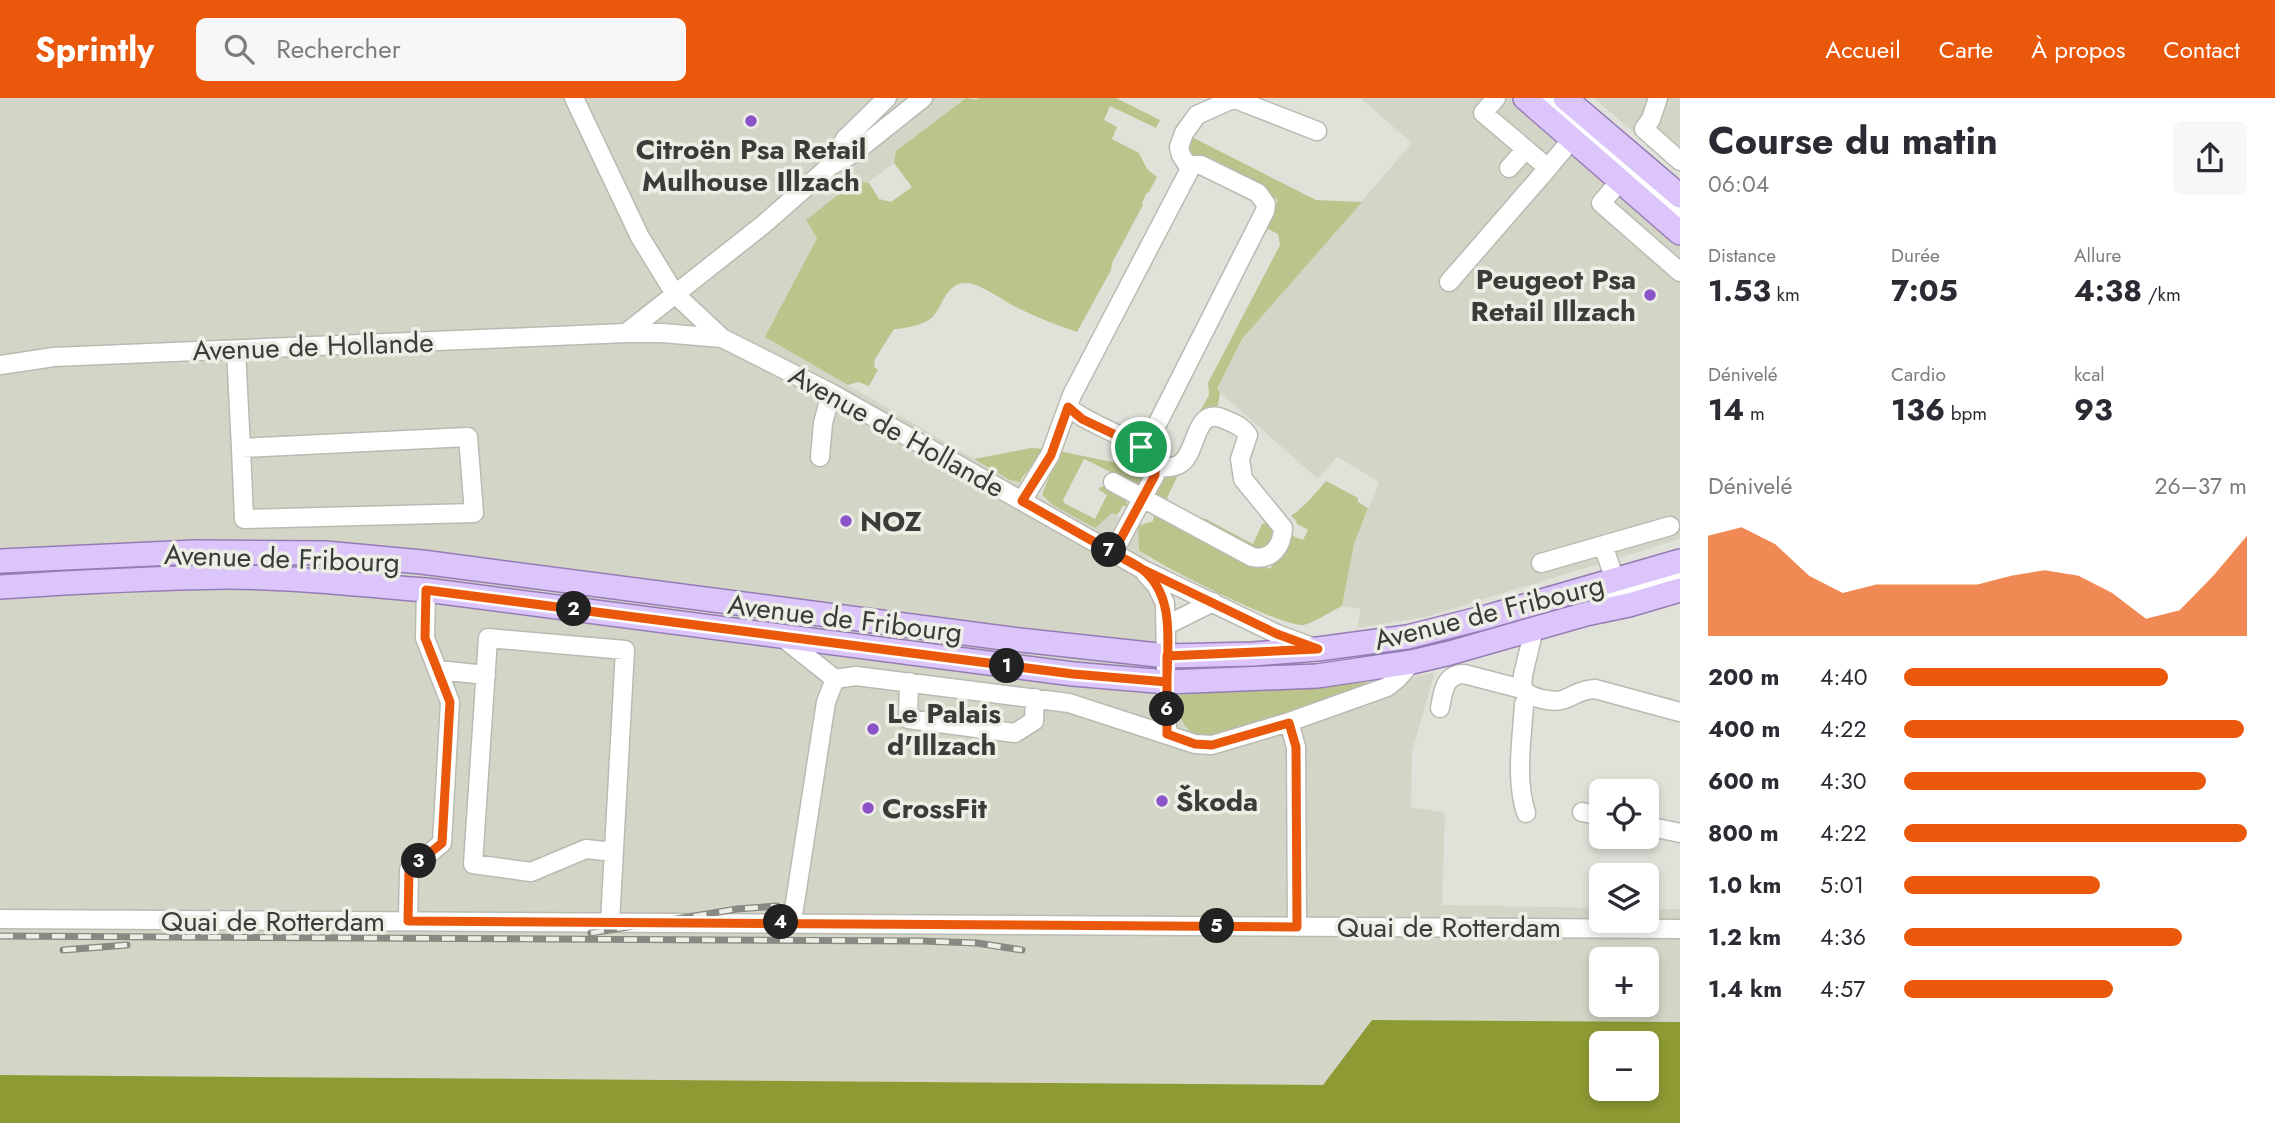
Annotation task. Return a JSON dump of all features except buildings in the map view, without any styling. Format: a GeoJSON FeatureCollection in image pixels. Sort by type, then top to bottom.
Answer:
{"type":"FeatureCollection","features":[{"type":"Feature","properties":{"kind":"main road"},"geometry":{"type":"LineString","coordinates":[[1525,98],[1680,233]]}},
{"type":"Feature","properties":{"kind":"main road"},"geometry":{"type":"LineString","coordinates":[[1566,98],[1680,196]]}},
{"type":"Feature","properties":{"kind":"main road","name":"Avenue de Fribourg"},"geometry":{"type":"LineString","coordinates":[[0,561],[194,552],[326,553],[422,562],[1011,639],[1167,656],[1318,649],[1407,637],[1490,617],[1680,561]]}},
{"type":"Feature","properties":{"kind":"main road","name":"Avenue de Fribourg"},"geometry":{"type":"LineString","coordinates":[[0,587],[94,581],[232,578],[426,590],[1073,674],[1167,682],[1317,676],[1412,662],[1680,590]]}},
{"type":"Feature","properties":{"kind":"street","name":"Avenue de Hollande"},"geometry":{"type":"LineString","coordinates":[[574,98],[640,237],[676,294],[722,338],[1027,494],[1113,553],[1142,569],[1277,634],[1318,649]]}},
{"type":"Feature","properties":{"kind":"street"},"geometry":{"type":"LineString","coordinates":[[830,166],[845,139],[887,98]]}},
{"type":"Feature","properties":{"kind":"street"},"geometry":{"type":"LineString","coordinates":[[626,333],[764,224],[830,166],[854,153],[897,116],[923,98]]}},
{"type":"Feature","properties":{"kind":"street"},"geometry":{"type":"LineString","coordinates":[[1496,98],[1483,113],[1548,168]]}},
{"type":"Feature","properties":{"kind":"street"},"geometry":{"type":"LineString","coordinates":[[1544,98],[1680,214]]}},
{"type":"Feature","properties":{"kind":"street"},"geometry":{"type":"LineString","coordinates":[[1658,98],[1651,119],[1644,129],[1680,161]]}},
{"type":"Feature","properties":{"kind":"street"},"geometry":{"type":"LineString","coordinates":[[1190,169],[1178,147],[1184,133],[1197,115],[1235,99],[1317,131]]}},
{"type":"Feature","properties":{"kind":"street"},"geometry":{"type":"LineString","coordinates":[[1449,282],[1572,139]]}},
{"type":"Feature","properties":{"kind":"street"},"geometry":{"type":"LineString","coordinates":[[1509,168],[1526,149]]}},
{"type":"Feature","properties":{"kind":"street"},"geometry":{"type":"LineString","coordinates":[[1027,494],[1051,455],[1068,407],[1190,169],[1194,165],[1201,165],[1258,193],[1266,204],[1265,211],[1144,450]]}},
{"type":"Feature","properties":{"kind":"street"},"geometry":{"type":"LineString","coordinates":[[1620,181],[1601,203],[1680,272]]}},
{"type":"Feature","properties":{"kind":"street","name":"Avenue de Hollande"},"geometry":{"type":"LineString","coordinates":[[0,365],[54,357],[626,333],[662,332],[722,338]]}},
{"type":"Feature","properties":{"kind":"street"},"geometry":{"type":"LineString","coordinates":[[236,350],[244,519],[474,513],[468,437],[242,448]]}},
{"type":"Feature","properties":{"kind":"street"},"geometry":{"type":"LineString","coordinates":[[820,457],[823,423],[831,393]]}},
{"type":"Feature","properties":{"kind":"street"},"geometry":{"type":"LineString","coordinates":[[1068,407],[1082,419],[1144,450],[1155,463],[1156,468],[1143,498],[1113,553]]}},
{"type":"Feature","properties":{"kind":"street"},"geometry":{"type":"LineString","coordinates":[[1113,482],[1252,557],[1259,559],[1269,556],[1282,538],[1283,528],[1278,519],[1243,479],[1240,459],[1248,435],[1243,428],[1216,415],[1208,417],[1178,466],[1156,468]]}},
{"type":"Feature","properties":{"kind":"street"},"geometry":{"type":"LineString","coordinates":[[1541,563],[1670,526]]}},
{"type":"Feature","properties":{"kind":"street"},"geometry":{"type":"LineString","coordinates":[[1603,545],[1615,580]]}},
{"type":"Feature","properties":{"kind":"street","name":"Avenue de Hollande"},"geometry":{"type":"LineString","coordinates":[[1142,569],[1166,603],[1167,734]]}},
{"type":"Feature","properties":{"kind":"street"},"geometry":{"type":"LineString","coordinates":[[1586,614],[1624,592],[1680,574]]}},
{"type":"Feature","properties":{"kind":"street"},"geometry":{"type":"LineString","coordinates":[[408,921],[409,870],[442,843],[450,702],[425,638],[426,590]]}},
{"type":"Feature","properties":{"kind":"street"},"geometry":{"type":"LineString","coordinates":[[1167,625],[1213,602]]}},
{"type":"Feature","properties":{"kind":"street"},"geometry":{"type":"LineString","coordinates":[[1526,813],[1521,796],[1520,775],[1526,692],[1523,675],[1534,629]]}},
{"type":"Feature","properties":{"kind":"street"},"geometry":{"type":"LineString","coordinates":[[782,637],[835,679],[856,676],[1069,703],[1195,744],[1212,745],[1289,723],[1387,687],[1397,680],[1412,662]]}},
{"type":"Feature","properties":{"kind":"street"},"geometry":{"type":"LineString","coordinates":[[610,922],[614,852],[625,650],[488,638],[473,864],[531,872],[586,849],[614,852]]}},
{"type":"Feature","properties":{"kind":"street"},"geometry":{"type":"LineString","coordinates":[[438,670],[486,675]]}},
{"type":"Feature","properties":{"kind":"street"},"geometry":{"type":"LineString","coordinates":[[1440,708],[1444,687],[1456,674],[1473,675],[1556,702],[1584,689],[1595,689],[1680,712]]}},
{"type":"Feature","properties":{"kind":"street"},"geometry":{"type":"LineString","coordinates":[[792,922],[826,702],[835,679]]}},
{"type":"Feature","properties":{"kind":"street"},"geometry":{"type":"LineString","coordinates":[[909,682],[908,719],[1015,733],[1034,721],[1035,698]]}},
{"type":"Feature","properties":{"kind":"street"},"geometry":{"type":"LineString","coordinates":[[1289,723],[1296,747],[1297,918]]}},
{"type":"Feature","properties":{"kind":"street"},"geometry":{"type":"LineString","coordinates":[[1582,812],[1589,813]]}},
{"type":"Feature","properties":{"kind":"street"},"geometry":{"type":"LineString","coordinates":[[1659,829],[1680,833]]}},
{"type":"Feature","properties":{"kind":"street","name":"Quai de Rotterdam"},"geometry":{"type":"LineString","coordinates":[[0,919],[792,922],[1297,918],[1680,929]]}},
{"type":"Feature","properties":{"kind":"shaded area"},"geometry":{"type":"Polygon","coordinates":[[[0,98],[966,98],[896,151],[894,163],[869,182],[857,182],[807,220],[817,237],[766,337],[1095,527],[1112,513],[1138,526],[1140,550],[1146,555],[1180,613],[1175,667],[1179,717],[1184,726],[1435,672],[1412,751],[1411,807],[1445,813],[1442,905],[1589,908],[1589,933],[1659,933],[1659,909],[1680,909],[1680,1022],[1372,1020],[1323,1085],[0,1075],[0,98]]]}},
{"type":"Feature","properties":{"kind":"shaded area"},"geometry":{"type":"Polygon","coordinates":[[[966,98],[1116,98],[1160,120],[1156,128],[1110,106],[1104,120],[1117,127],[1112,139],[1139,153],[1147,169],[1157,177],[1077,332],[1031,314],[973,284],[960,283],[951,289],[927,321],[894,329],[875,359],[874,367],[878,370],[869,386],[858,382],[848,385],[765,337],[817,238],[806,220],[856,181],[869,183],[879,199],[891,202],[912,187],[894,163],[896,151],[966,98]]]}},
{"type":"Feature","properties":{"kind":"shaded area"},"geometry":{"type":"Polygon","coordinates":[[[1360,98],[1511,98],[1680,246],[1680,539],[1425,617],[1357,628],[1361,609],[1342,606],[1354,544],[1379,482],[1337,457],[1318,479],[1217,390],[1242,339],[1412,143],[1360,98]]]}},
{"type":"Feature","properties":{"kind":"shaded area"},"geometry":{"type":"Polygon","coordinates":[[[1594,98],[1680,98],[1680,172],[1594,98]]]}},
{"type":"Feature","properties":{"kind":"shaded area"},"geometry":{"type":"Polygon","coordinates":[[[1188,135],[1316,200],[1362,202],[1242,339],[1217,389],[1220,392],[1218,405],[1215,408],[1209,406],[1179,455],[1176,454],[1209,395],[1208,383],[1280,245],[1278,234],[1264,227],[1278,200],[1186,152],[1188,135]]]}},
{"type":"Feature","properties":{"kind":"shaded area"},"geometry":{"type":"Polygon","coordinates":[[[1031,448],[1046,449],[1021,482],[1010,480],[974,459],[1031,448]]]}},
{"type":"Feature","properties":{"kind":"shaded area"},"geometry":{"type":"Polygon","coordinates":[[[1059,451],[1136,467],[1147,464],[1148,471],[1141,487],[1084,459],[1063,500],[1064,503],[1095,519],[1107,495],[1099,488],[1106,485],[1124,495],[1128,506],[1123,506],[1117,515],[1112,513],[1095,528],[1053,505],[1042,495],[1059,451]]]}},
{"type":"Feature","properties":{"kind":"shaded area"},"geometry":{"type":"Polygon","coordinates":[[[1179,473],[1167,498],[1169,502],[1186,510],[1183,516],[1153,497],[1162,476],[1179,473]]]}},
{"type":"Feature","properties":{"kind":"shaded area"},"geometry":{"type":"Polygon","coordinates":[[[1326,481],[1358,498],[1358,502],[1368,508],[1354,544],[1342,606],[1307,624],[1291,623],[1247,606],[1194,581],[1139,550],[1138,526],[1153,521],[1154,513],[1270,569],[1290,535],[1303,540],[1308,530],[1296,523],[1291,516],[1305,505],[1326,481]]]}},
{"type":"Feature","properties":{"kind":"shaded area"},"geometry":{"type":"Polygon","coordinates":[[[1204,518],[1253,544],[1262,524],[1272,521],[1278,535],[1259,554],[1200,525],[1204,518]]]}},
{"type":"Feature","properties":{"kind":"shaded area"},"geometry":{"type":"Polygon","coordinates":[[[1372,682],[1375,685],[1214,737],[1196,734],[1185,726],[1181,720],[1176,695],[1372,682]]]}},
{"type":"Feature","properties":{"kind":"shaded area"},"geometry":{"type":"Polygon","coordinates":[[[1372,1020],[1680,1022],[1680,1123],[0,1123],[0,1075],[1323,1085],[1372,1020]]]}},
{"type":"Feature","properties":{"kind":"railway"},"geometry":{"type":"LineString","coordinates":[[591,933],[737,909],[777,906]]}},
{"type":"Feature","properties":{"kind":"railway"},"geometry":{"type":"LineString","coordinates":[[0,936],[922,941],[977,943],[1022,950]]}},
{"type":"Feature","properties":{"kind":"railway"},"geometry":{"type":"LineString","coordinates":[[63,950],[127,945]]}},
{"type":"Feature","properties":{"kind":"place","name":"Citroën Psa Retail Mulhouse Illzach"},"geometry":{"type":"Point","coordinates":[751,121]}},
{"type":"Feature","properties":{"kind":"place","name":"Peugeot Psa Retail Illzach"},"geometry":{"type":"Point","coordinates":[1650,295]}},
{"type":"Feature","properties":{"kind":"place","name":"NOZ"},"geometry":{"type":"Point","coordinates":[846,521]}},
{"type":"Feature","properties":{"kind":"place","name":"Le Palais d'Illzach"},"geometry":{"type":"Point","coordinates":[873,729]}},
{"type":"Feature","properties":{"kind":"place","name":"Škoda"},"geometry":{"type":"Point","coordinates":[1162,801]}},
{"type":"Feature","properties":{"kind":"place","name":"CrossFit"},"geometry":{"type":"Point","coordinates":[868,808]}},
{"type":"Feature","properties":{"kind":"route"},"geometry":{"type":"LineString","coordinates":[[1141,447],[1082,419],[1068,407],[1051,455],[1022,501],[1142,569],[1277,634],[1318,649],[1167,656],[1167,734],[1195,744],[1212,745],[1289,723],[1296,747],[1297,927],[408,921],[409,870],[442,843],[450,702],[425,638],[426,590],[1073,674],[1167,682],[1167,656],[1167,646],[1167,625],[1166,603],[1156,585],[1142,569],[1113,553],[1155,475],[1155,463],[1141,447]]}}]}
